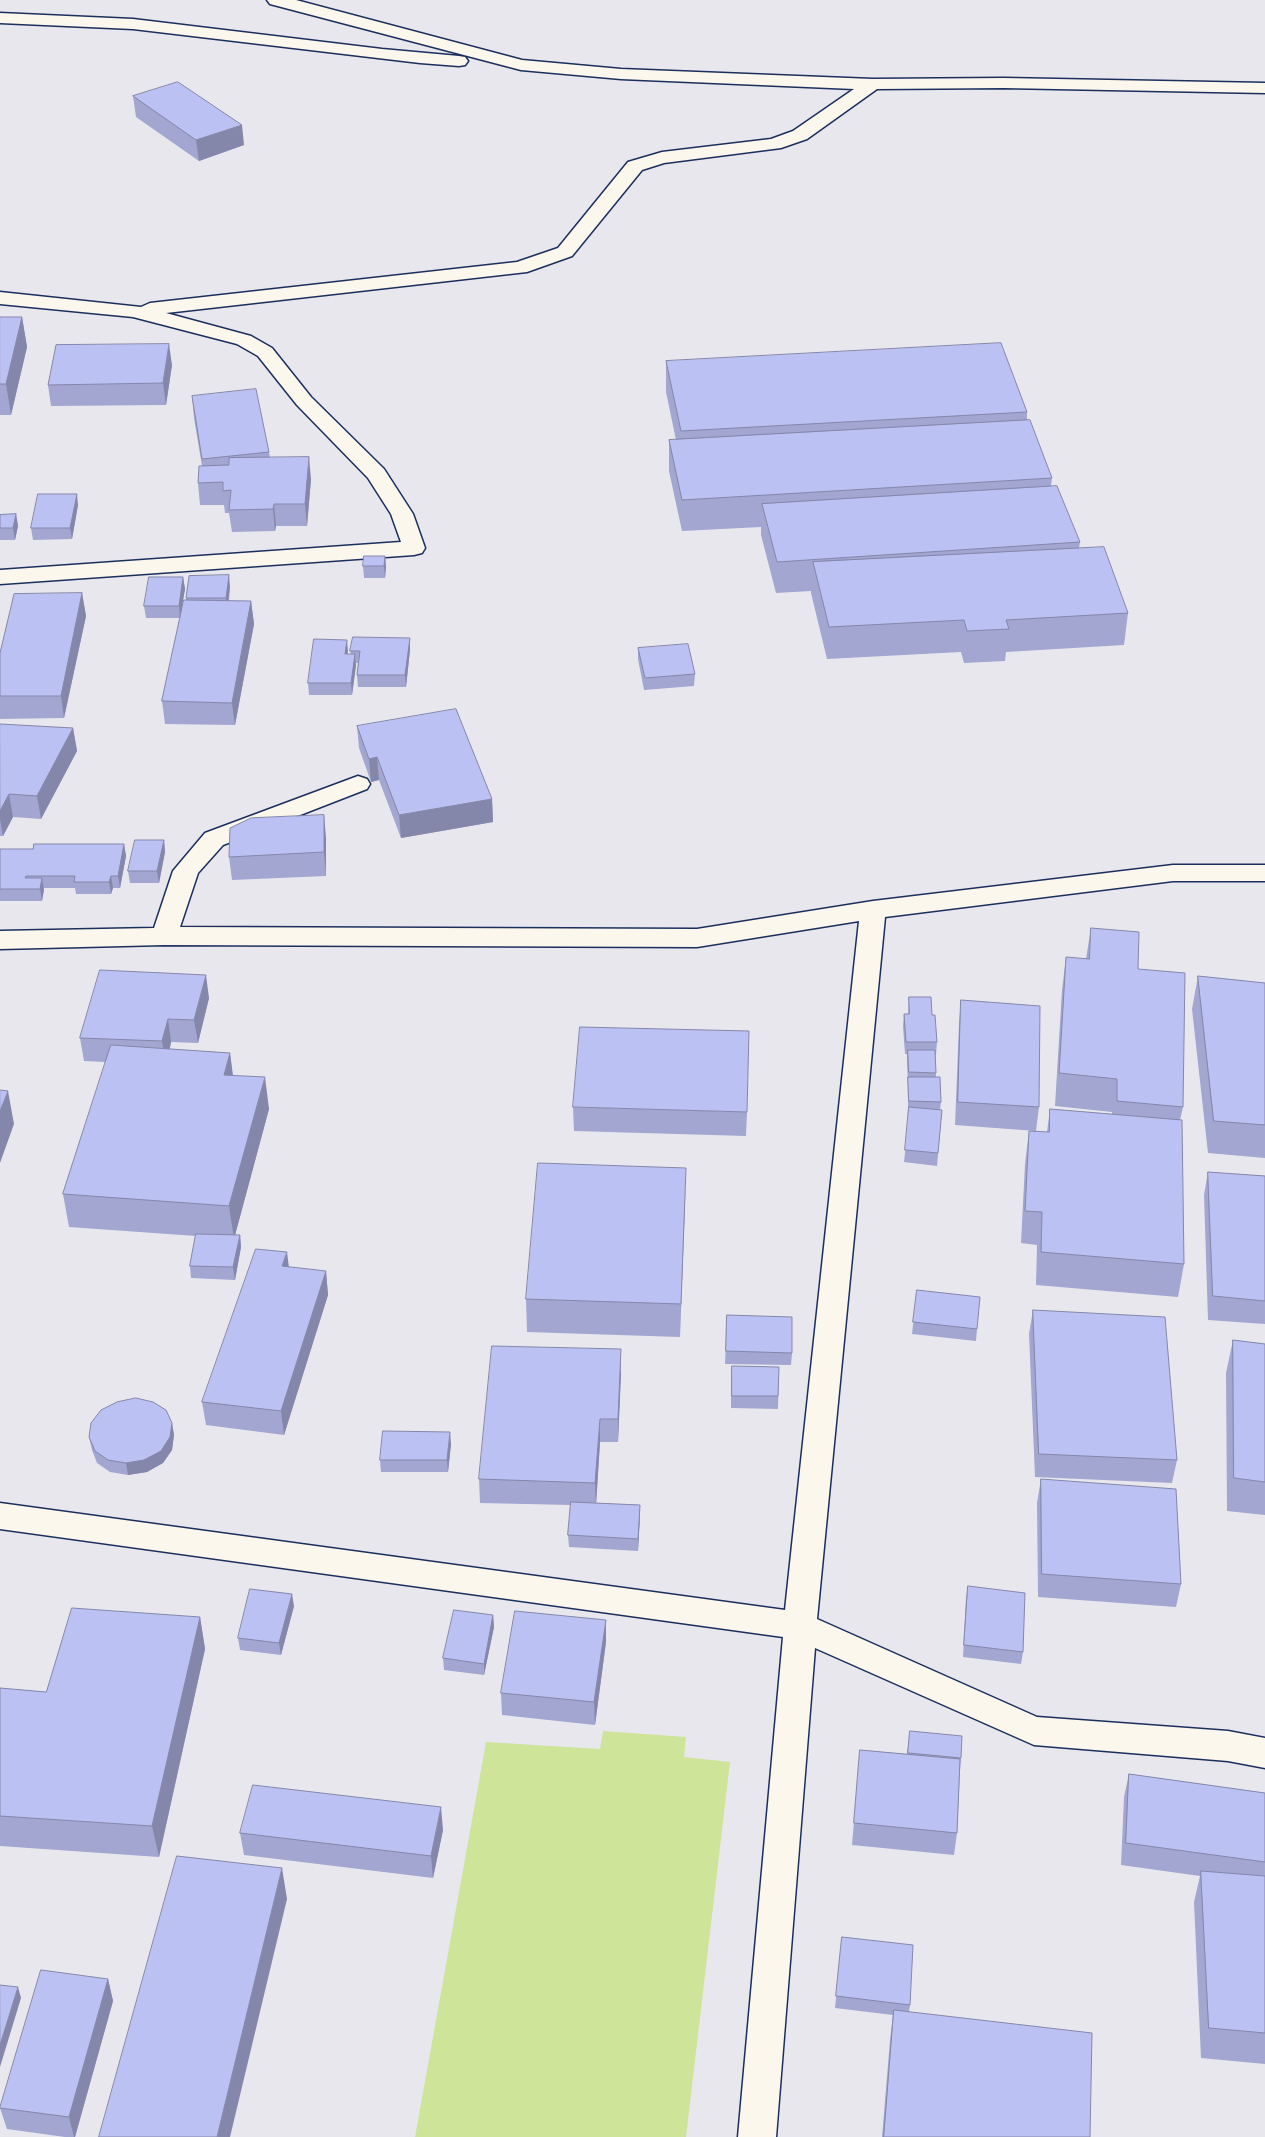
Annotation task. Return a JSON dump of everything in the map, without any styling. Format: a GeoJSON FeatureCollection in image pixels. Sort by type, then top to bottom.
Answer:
{"type":"FeatureCollection","features":[{"type":"Feature","properties":{"kind":"street"},"geometry":{"type":"LineString","coordinates":[[276,0],[521,65]]}},
{"type":"Feature","properties":{"kind":"street"},"geometry":{"type":"LineString","coordinates":[[0,18],[150,26],[417,58],[621,74],[873,84],[1004,83],[1265,88]]}},
{"type":"Feature","properties":{"kind":"street"},"geometry":{"type":"LineString","coordinates":[[134,311],[520,268],[565,252],[635,166],[662,158],[774,144],[800,135],[873,84]]}},
{"type":"Feature","properties":{"kind":"street"},"geometry":{"type":"LineString","coordinates":[[0,298],[134,311],[244,340],[265,352],[304,401],[376,474],[402,514],[414,548],[0,577]]}},
{"type":"Feature","properties":{"kind":"street"},"geometry":{"type":"LineString","coordinates":[[164,936],[186,871],[214,839],[358,784]]}},
{"type":"Feature","properties":{"kind":"street"},"geometry":{"type":"LineString","coordinates":[[0,940],[164,936],[697,938],[873,910],[1172,873],[1265,873]]}},
{"type":"Feature","properties":{"kind":"street"},"geometry":{"type":"LineString","coordinates":[[757,2137],[800,1626],[873,910]]}},
{"type":"Feature","properties":{"kind":"street"},"geometry":{"type":"LineString","coordinates":[[0,1516],[800,1626],[1034,1731],[1228,1746],[1265,1753]]}},
{"type":"Feature","properties":{"kind":"green space"},"geometry":{"type":"Polygon","coordinates":[[[603,1731],[686,1737],[684,1757],[730,1762],[686,2137],[415,2137],[486,1742],[600,1749],[603,1731]]]}},
{"type":"Feature","properties":{"kind":"building"},"geometry":{"type":"Polygon","coordinates":[[[178,82],[242,125],[196,140],[133,96],[178,82]]]}},
{"type":"Feature","properties":{"kind":"building"},"geometry":{"type":"Polygon","coordinates":[[[0,317],[22,317],[6,384],[0,384],[0,317]]]}},
{"type":"Feature","properties":{"kind":"building"},"geometry":{"type":"Polygon","coordinates":[[[1001,343],[1027,412],[681,431],[666,361],[1001,343]]]}},
{"type":"Feature","properties":{"kind":"building"},"geometry":{"type":"Polygon","coordinates":[[[169,344],[163,383],[48,385],[56,345],[169,344]]]}},
{"type":"Feature","properties":{"kind":"building"},"geometry":{"type":"Polygon","coordinates":[[[256,389],[269,452],[202,459],[192,396],[256,389]]]}},
{"type":"Feature","properties":{"kind":"building"},"geometry":{"type":"Polygon","coordinates":[[[1030,420],[1052,478],[682,500],[669,440],[1030,420]]]}},
{"type":"Feature","properties":{"kind":"building"},"geometry":{"type":"Polygon","coordinates":[[[309,457],[305,504],[274,504],[273,509],[229,510],[231,490],[223,491],[223,482],[198,483],[199,466],[229,465],[229,458],[309,457]]]}},
{"type":"Feature","properties":{"kind":"building"},"geometry":{"type":"Polygon","coordinates":[[[1057,486],[1080,542],[777,562],[762,504],[1057,486]]]}},
{"type":"Feature","properties":{"kind":"building"},"geometry":{"type":"Polygon","coordinates":[[[38,494],[77,494],[70,528],[31,528],[38,494]]]}},
{"type":"Feature","properties":{"kind":"building"},"geometry":{"type":"Polygon","coordinates":[[[16,514],[13,528],[0,528],[0,515],[16,514]]]}},
{"type":"Feature","properties":{"kind":"building"},"geometry":{"type":"Polygon","coordinates":[[[1104,547],[1128,613],[1006,620],[1009,629],[967,631],[964,620],[829,627],[813,562],[1104,547]]]}},
{"type":"Feature","properties":{"kind":"building"},"geometry":{"type":"Polygon","coordinates":[[[364,556],[385,556],[384,566],[363,566],[364,556]]]}},
{"type":"Feature","properties":{"kind":"building"},"geometry":{"type":"Polygon","coordinates":[[[229,575],[226,598],[186,598],[189,576],[229,575]]]}},
{"type":"Feature","properties":{"kind":"building"},"geometry":{"type":"Polygon","coordinates":[[[149,577],[183,577],[179,606],[144,606],[149,577]]]}},
{"type":"Feature","properties":{"kind":"building"},"geometry":{"type":"Polygon","coordinates":[[[82,593],[61,696],[0,696],[0,653],[14,594],[82,593]]]}},
{"type":"Feature","properties":{"kind":"building"},"geometry":{"type":"Polygon","coordinates":[[[184,600],[251,601],[232,703],[162,701],[184,600]]]}},
{"type":"Feature","properties":{"kind":"building"},"geometry":{"type":"Polygon","coordinates":[[[353,637],[410,638],[405,675],[357,675],[360,651],[350,651],[353,637]]]}},
{"type":"Feature","properties":{"kind":"building"},"geometry":{"type":"Polygon","coordinates":[[[314,639],[347,640],[345,654],[355,654],[351,683],[308,683],[314,639]]]}},
{"type":"Feature","properties":{"kind":"building"},"geometry":{"type":"Polygon","coordinates":[[[688,644],[695,674],[645,678],[638,648],[688,644]]]}},
{"type":"Feature","properties":{"kind":"building"},"geometry":{"type":"Polygon","coordinates":[[[456,709],[492,799],[399,815],[377,757],[369,759],[357,726],[456,709]]]}},
{"type":"Feature","properties":{"kind":"building"},"geometry":{"type":"Polygon","coordinates":[[[0,724],[73,728],[37,796],[9,794],[0,811],[0,724]]]}},
{"type":"Feature","properties":{"kind":"building"},"geometry":{"type":"Polygon","coordinates":[[[324,815],[324,852],[229,857],[230,828],[251,818],[324,815]]]}},
{"type":"Feature","properties":{"kind":"building"},"geometry":{"type":"Polygon","coordinates":[[[135,840],[164,840],[157,871],[128,871],[135,840]]]}},
{"type":"Feature","properties":{"kind":"building"},"geometry":{"type":"Polygon","coordinates":[[[34,844],[124,844],[118,876],[111,876],[109,882],[74,882],[75,876],[26,876],[25,878],[42,878],[40,889],[0,889],[0,849],[33,849],[34,844]]]}},
{"type":"Feature","properties":{"kind":"building"},"geometry":{"type":"Polygon","coordinates":[[[1091,928],[1139,932],[1138,969],[1185,973],[1183,1107],[1117,1101],[1117,1079],[1059,1073],[1066,957],[1089,959],[1091,928]]]}},
{"type":"Feature","properties":{"kind":"building"},"geometry":{"type":"Polygon","coordinates":[[[100,970],[206,975],[194,1020],[168,1019],[162,1041],[80,1038],[100,970]]]}},
{"type":"Feature","properties":{"kind":"building"},"geometry":{"type":"Polygon","coordinates":[[[1198,976],[1265,983],[1265,1125],[1214,1121],[1198,976]]]}},
{"type":"Feature","properties":{"kind":"building"},"geometry":{"type":"Polygon","coordinates":[[[909,997],[931,997],[932,1015],[935,1015],[937,1042],[906,1042],[904,1014],[909,1014],[909,997]]]}},
{"type":"Feature","properties":{"kind":"building"},"geometry":{"type":"Polygon","coordinates":[[[961,1000],[1040,1006],[1039,1107],[958,1102],[961,1000]]]}},
{"type":"Feature","properties":{"kind":"building"},"geometry":{"type":"Polygon","coordinates":[[[580,1027],[749,1031],[747,1112],[573,1107],[580,1027]]]}},
{"type":"Feature","properties":{"kind":"building"},"geometry":{"type":"Polygon","coordinates":[[[111,1045],[230,1053],[224,1075],[265,1077],[229,1206],[63,1194],[111,1045]]]}},
{"type":"Feature","properties":{"kind":"building"},"geometry":{"type":"Polygon","coordinates":[[[908,1050],[935,1050],[936,1073],[909,1072],[908,1050]]]}},
{"type":"Feature","properties":{"kind":"building"},"geometry":{"type":"Polygon","coordinates":[[[908,1077],[940,1077],[941,1102],[909,1101],[908,1077]]]}},
{"type":"Feature","properties":{"kind":"building"},"geometry":{"type":"Polygon","coordinates":[[[0,1090],[8,1091],[0,1111],[0,1090]]]}},
{"type":"Feature","properties":{"kind":"building"},"geometry":{"type":"Polygon","coordinates":[[[909,1107],[942,1110],[938,1153],[905,1150],[909,1107]]]}},
{"type":"Feature","properties":{"kind":"building"},"geometry":{"type":"Polygon","coordinates":[[[1050,1109],[1182,1120],[1184,1264],[1041,1252],[1042,1212],[1025,1211],[1029,1131],[1049,1132],[1050,1109]]]}},
{"type":"Feature","properties":{"kind":"building"},"geometry":{"type":"Polygon","coordinates":[[[538,1163],[686,1168],[681,1304],[526,1299],[538,1163]]]}},
{"type":"Feature","properties":{"kind":"building"},"geometry":{"type":"Polygon","coordinates":[[[1208,1172],[1265,1176],[1265,1301],[1213,1296],[1208,1172]]]}},
{"type":"Feature","properties":{"kind":"building"},"geometry":{"type":"Polygon","coordinates":[[[196,1234],[240,1235],[233,1267],[190,1266],[196,1234]]]}},
{"type":"Feature","properties":{"kind":"building"},"geometry":{"type":"Polygon","coordinates":[[[256,1249],[287,1252],[282,1266],[326,1271],[281,1411],[202,1402],[256,1249]]]}},
{"type":"Feature","properties":{"kind":"building"},"geometry":{"type":"Polygon","coordinates":[[[917,1290],[980,1297],[977,1329],[913,1322],[917,1290]]]}},
{"type":"Feature","properties":{"kind":"building"},"geometry":{"type":"Polygon","coordinates":[[[1033,1310],[1165,1317],[1177,1460],[1039,1454],[1033,1310]]]}},
{"type":"Feature","properties":{"kind":"building"},"geometry":{"type":"Polygon","coordinates":[[[727,1315],[792,1317],[792,1353],[726,1351],[727,1315]]]}},
{"type":"Feature","properties":{"kind":"building"},"geometry":{"type":"Polygon","coordinates":[[[1233,1340],[1265,1344],[1265,1482],[1234,1478],[1233,1340]]]}},
{"type":"Feature","properties":{"kind":"building"},"geometry":{"type":"Polygon","coordinates":[[[492,1346],[621,1349],[618,1419],[600,1419],[595,1483],[479,1479],[492,1346]]]}},
{"type":"Feature","properties":{"kind":"building"},"geometry":{"type":"Polygon","coordinates":[[[732,1366],[779,1367],[778,1396],[732,1396],[732,1366]]]}},
{"type":"Feature","properties":{"kind":"building"},"geometry":{"type":"Polygon","coordinates":[[[136,1398],[153,1402],[166,1410],[172,1423],[170,1437],[161,1451],[144,1460],[126,1463],[108,1460],[95,1451],[89,1437],[91,1423],[101,1410],[117,1402],[136,1398]]]}},
{"type":"Feature","properties":{"kind":"building"},"geometry":{"type":"Polygon","coordinates":[[[383,1431],[450,1432],[447,1460],[380,1460],[383,1431]]]}},
{"type":"Feature","properties":{"kind":"building"},"geometry":{"type":"Polygon","coordinates":[[[1041,1479],[1176,1489],[1181,1584],[1042,1574],[1041,1479]]]}},
{"type":"Feature","properties":{"kind":"building"},"geometry":{"type":"Polygon","coordinates":[[[571,1502],[640,1505],[638,1539],[568,1535],[571,1502]]]}},
{"type":"Feature","properties":{"kind":"building"},"geometry":{"type":"Polygon","coordinates":[[[968,1586],[1025,1593],[1023,1652],[964,1645],[968,1586]]]}},
{"type":"Feature","properties":{"kind":"building"},"geometry":{"type":"Polygon","coordinates":[[[250,1589],[292,1594],[279,1643],[238,1638],[250,1589]]]}},
{"type":"Feature","properties":{"kind":"building"},"geometry":{"type":"Polygon","coordinates":[[[72,1608],[200,1617],[152,1826],[0,1816],[0,1688],[46,1692],[72,1608]]]}},
{"type":"Feature","properties":{"kind":"building"},"geometry":{"type":"Polygon","coordinates":[[[454,1610],[493,1615],[484,1664],[443,1658],[454,1610]]]}},
{"type":"Feature","properties":{"kind":"building"},"geometry":{"type":"Polygon","coordinates":[[[515,1611],[606,1620],[594,1702],[501,1693],[515,1611]]]}},
{"type":"Feature","properties":{"kind":"building"},"geometry":{"type":"Polygon","coordinates":[[[910,1731],[962,1736],[961,1758],[908,1753],[910,1731]]]}},
{"type":"Feature","properties":{"kind":"building"},"geometry":{"type":"Polygon","coordinates":[[[860,1750],[960,1759],[957,1833],[854,1823],[860,1750]]]}},
{"type":"Feature","properties":{"kind":"building"},"geometry":{"type":"Polygon","coordinates":[[[1129,1774],[1265,1793],[1265,1862],[1126,1843],[1129,1774]]]}},
{"type":"Feature","properties":{"kind":"building"},"geometry":{"type":"Polygon","coordinates":[[[253,1785],[441,1807],[431,1856],[240,1833],[253,1785]]]}},
{"type":"Feature","properties":{"kind":"building"},"geometry":{"type":"Polygon","coordinates":[[[177,1856],[282,1868],[217,2137],[99,2137],[177,1856]]]}},
{"type":"Feature","properties":{"kind":"building"},"geometry":{"type":"Polygon","coordinates":[[[1201,1871],[1265,1876],[1265,2033],[1209,2028],[1201,1871]]]}},
{"type":"Feature","properties":{"kind":"building"},"geometry":{"type":"Polygon","coordinates":[[[842,1937],[913,1945],[910,2005],[836,1996],[842,1937]]]}},
{"type":"Feature","properties":{"kind":"building"},"geometry":{"type":"Polygon","coordinates":[[[41,1970],[108,1979],[69,2117],[0,2108],[41,1970]]]}},
{"type":"Feature","properties":{"kind":"building"},"geometry":{"type":"Polygon","coordinates":[[[0,1985],[18,1987],[0,2045],[0,1985]]]}},
{"type":"Feature","properties":{"kind":"building"},"geometry":{"type":"Polygon","coordinates":[[[894,2010],[1092,2033],[1090,2137],[884,2137],[894,2010]]]}}]}
